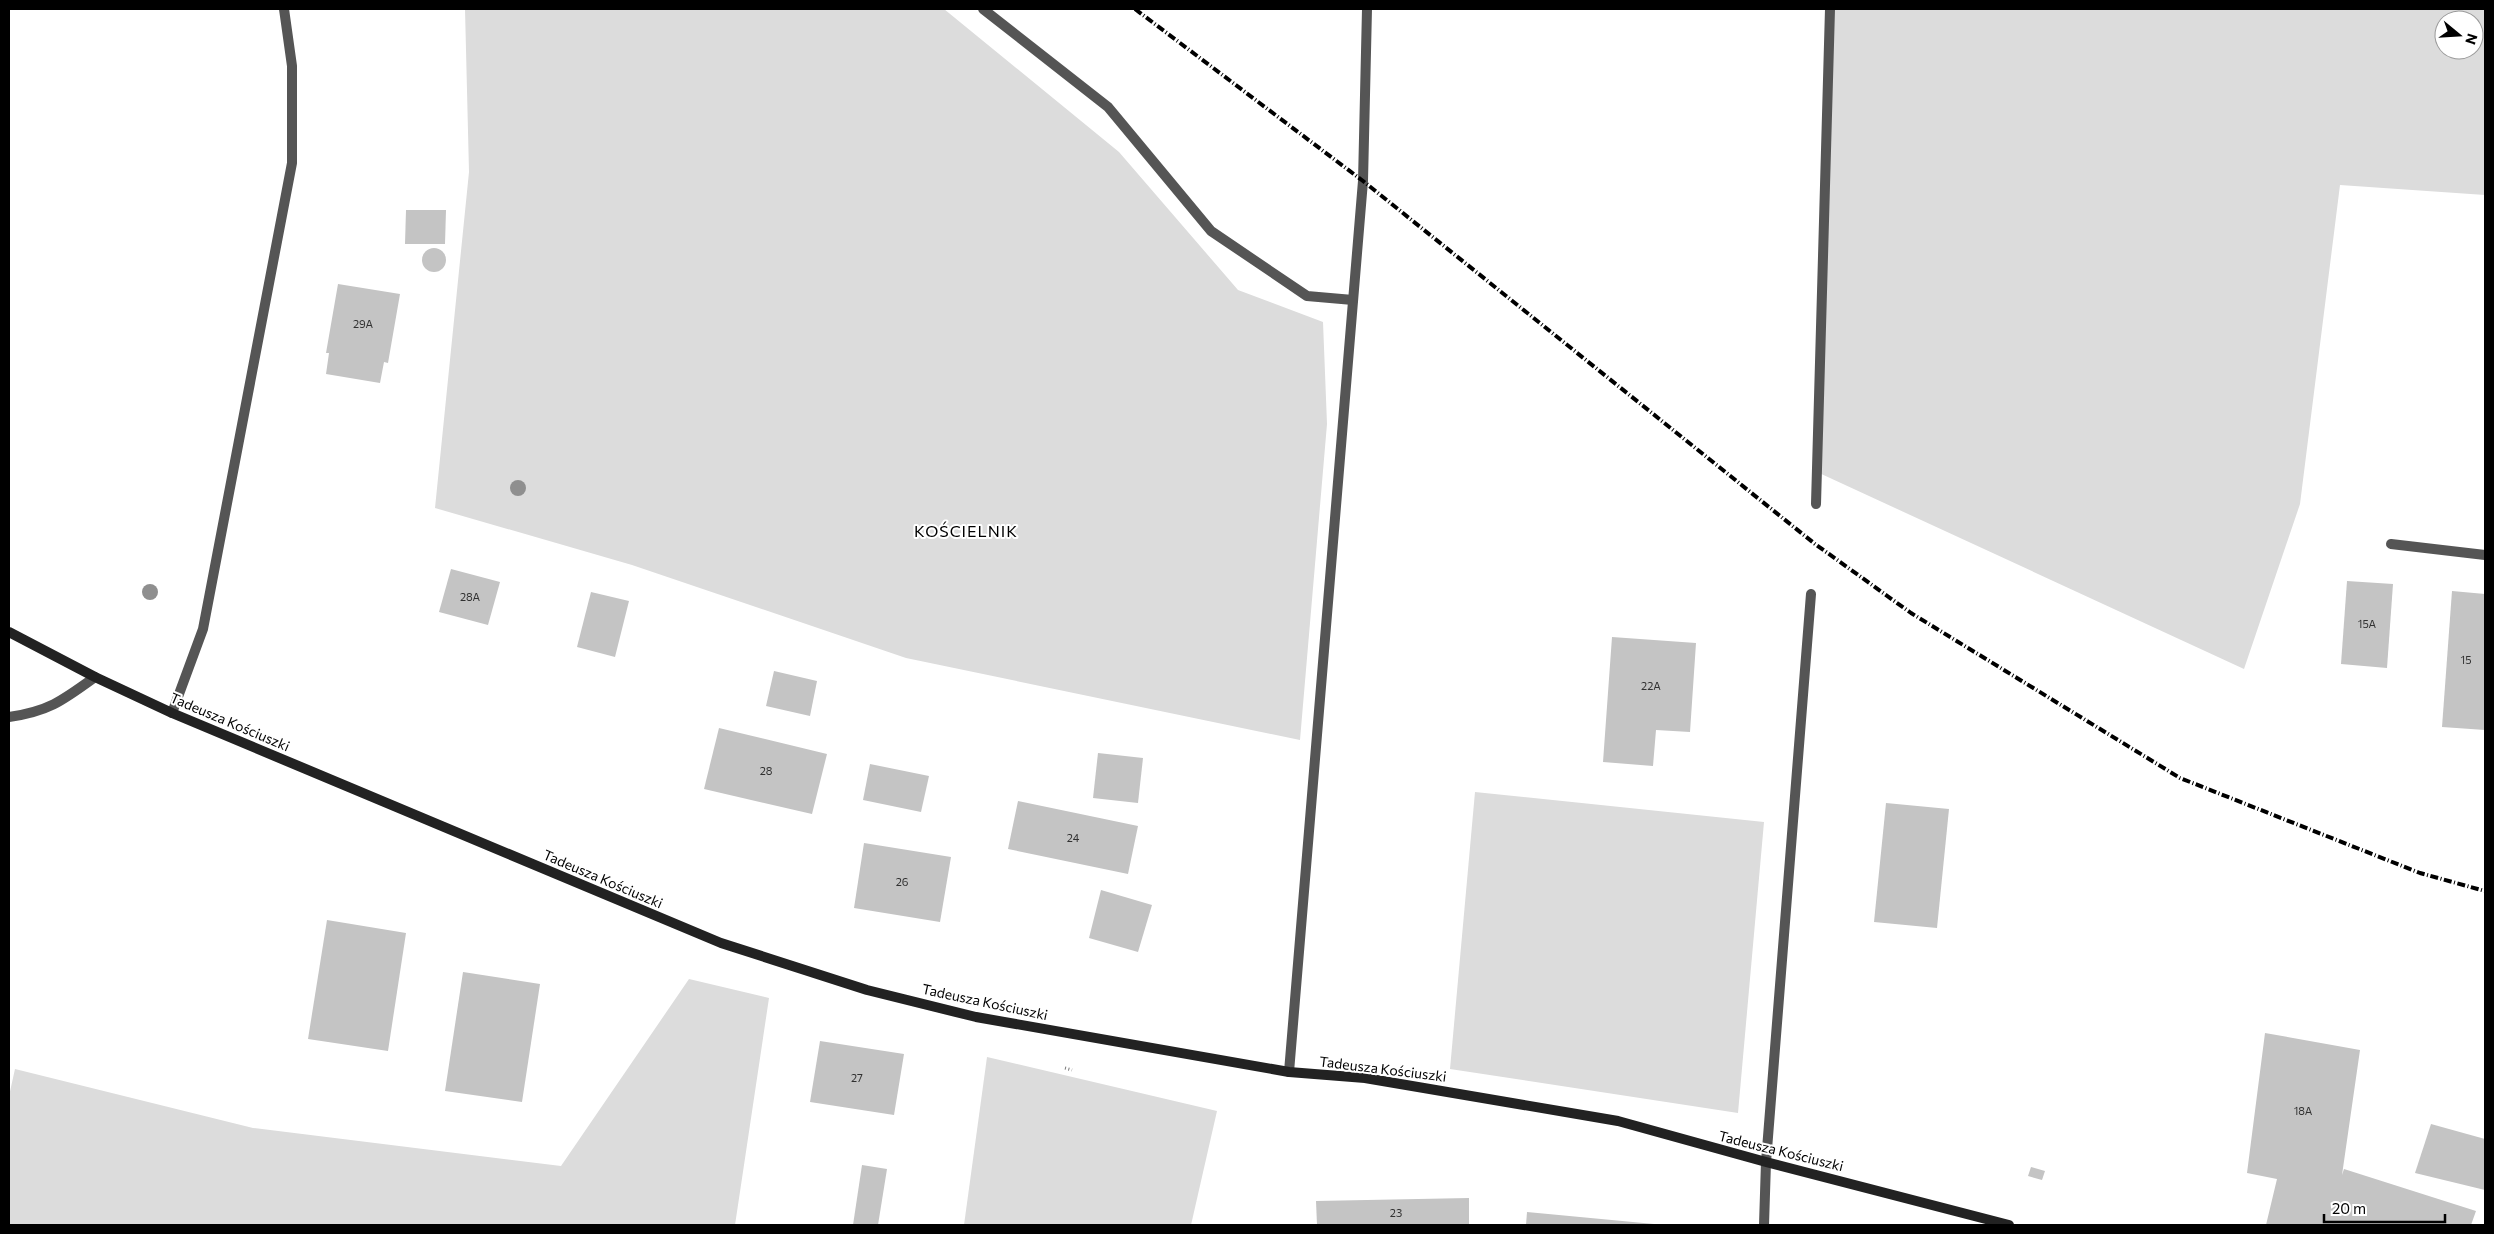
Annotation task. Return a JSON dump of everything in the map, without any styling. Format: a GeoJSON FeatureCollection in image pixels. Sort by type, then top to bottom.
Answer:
{"type":"FeatureCollection","features":[{"type":"Feature","properties":{"kind":"main road","name":"Tadeusza Kościuszki"},"geometry":{"type":"LineString","coordinates":[[9,632],[95,678],[172,713],[721,943],[867,990],[976,1017],[1289,1072],[1365,1078],[1609,1120],[2009,1225]]}},
{"type":"Feature","properties":{"kind":"street"},"geometry":{"type":"LineString","coordinates":[[172,713],[203,629],[292,163],[292,66],[284,9]]}},
{"type":"Feature","properties":{"kind":"street"},"geometry":{"type":"LineString","coordinates":[[982,9],[1108,107],[1211,231],[1307,296],[1353,300]]}},
{"type":"Feature","properties":{"kind":"street"},"geometry":{"type":"LineString","coordinates":[[1289,1072],[1363,181],[1367,9]]}},
{"type":"Feature","properties":{"kind":"street"},"geometry":{"type":"LineString","coordinates":[[1816,504],[1830,9]]}},
{"type":"Feature","properties":{"kind":"street"},"geometry":{"type":"LineString","coordinates":[[2391,544],[2485,554]]}},
{"type":"Feature","properties":{"kind":"street"},"geometry":{"type":"LineString","coordinates":[[1764,1225],[1766,1162],[1812,594]]}},
{"type":"Feature","properties":{"kind":"street"},"geometry":{"type":"LineString","coordinates":[[9,718],[36,713],[53,707],[95,678]]}},
{"type":"Feature","properties":{"kind":"path"},"geometry":{"type":"LineString","coordinates":[[1066,1068],[1072,1070]]}},
{"type":"Feature","properties":{"kind":"shaded area"},"geometry":{"type":"Polygon","coordinates":[[[465,9],[944,9],[1119,152],[1238,290],[1323,322],[1327,424],[1300,740],[906,658],[632,565],[435,508],[469,172],[465,9]]]}},
{"type":"Feature","properties":{"kind":"shaded area"},"geometry":{"type":"Polygon","coordinates":[[[1830,9],[2485,9],[2485,195],[2340,185],[2300,504],[2244,669],[1817,472],[1830,9]]]}},
{"type":"Feature","properties":{"kind":"shaded area"},"geometry":{"type":"Polygon","coordinates":[[[1475,792],[1764,822],[1738,1113],[1450,1069],[1475,792]]]}},
{"type":"Feature","properties":{"kind":"shaded area"},"geometry":{"type":"Polygon","coordinates":[[[689,979],[769,998],[735,1225],[9,1225],[9,1096],[15,1069],[253,1128],[561,1166],[689,979]]]}},
{"type":"Feature","properties":{"kind":"shaded area"},"geometry":{"type":"Polygon","coordinates":[[[987,1057],[1217,1111],[1191,1225],[964,1225],[987,1057]]]}},
{"type":"Feature","properties":{"kind":"building"},"geometry":{"type":"Polygon","coordinates":[[[406,210],[446,210],[445,244],[405,244],[406,210]]]}},
{"type":"Feature","properties":{"kind":"building"},"geometry":{"type":"Polygon","coordinates":[[[434,248],[442,252],[446,260],[442,268],[434,272],[426,268],[422,260],[426,252],[434,248]]]}},
{"type":"Feature","properties":{"kind":"building"},"geometry":{"type":"Polygon","coordinates":[[[338,284],[400,294],[388,363],[384,362],[380,383],[326,374],[329,353],[326,353],[338,284]]]}},
{"type":"Feature","properties":{"kind":"building"},"geometry":{"type":"Polygon","coordinates":[[[451,569],[500,582],[488,625],[439,612],[451,569]]]}},
{"type":"Feature","properties":{"kind":"building"},"geometry":{"type":"Polygon","coordinates":[[[2347,581],[2393,584],[2387,668],[2341,664],[2347,581]]]}},
{"type":"Feature","properties":{"kind":"building"},"geometry":{"type":"Polygon","coordinates":[[[2452,591],[2485,594],[2485,730],[2442,727],[2452,591]]]}},
{"type":"Feature","properties":{"kind":"building"},"geometry":{"type":"Polygon","coordinates":[[[591,592],[629,601],[615,657],[577,647],[591,592]]]}},
{"type":"Feature","properties":{"kind":"building"},"geometry":{"type":"Polygon","coordinates":[[[1612,637],[1696,643],[1690,732],[1656,730],[1653,766],[1603,762],[1612,637]]]}},
{"type":"Feature","properties":{"kind":"building"},"geometry":{"type":"Polygon","coordinates":[[[774,671],[817,681],[810,716],[766,706],[774,671]]]}},
{"type":"Feature","properties":{"kind":"building"},"geometry":{"type":"Polygon","coordinates":[[[719,728],[827,754],[812,814],[704,789],[719,728]]]}},
{"type":"Feature","properties":{"kind":"building"},"geometry":{"type":"Polygon","coordinates":[[[1098,753],[1143,758],[1138,803],[1093,798],[1098,753]]]}},
{"type":"Feature","properties":{"kind":"building"},"geometry":{"type":"Polygon","coordinates":[[[870,764],[929,776],[921,812],[863,800],[870,764]]]}},
{"type":"Feature","properties":{"kind":"building"},"geometry":{"type":"Polygon","coordinates":[[[1018,801],[1138,826],[1128,874],[1008,849],[1018,801]]]}},
{"type":"Feature","properties":{"kind":"building"},"geometry":{"type":"Polygon","coordinates":[[[1886,803],[1949,809],[1937,928],[1874,922],[1886,803]]]}},
{"type":"Feature","properties":{"kind":"building"},"geometry":{"type":"Polygon","coordinates":[[[864,843],[951,857],[940,922],[854,908],[864,843]]]}},
{"type":"Feature","properties":{"kind":"building"},"geometry":{"type":"Polygon","coordinates":[[[1101,890],[1152,905],[1138,952],[1089,938],[1101,890]]]}},
{"type":"Feature","properties":{"kind":"building"},"geometry":{"type":"Polygon","coordinates":[[[327,920],[406,933],[388,1051],[308,1039],[327,920]]]}},
{"type":"Feature","properties":{"kind":"building"},"geometry":{"type":"Polygon","coordinates":[[[463,972],[540,984],[522,1102],[445,1091],[463,972]]]}},
{"type":"Feature","properties":{"kind":"building"},"geometry":{"type":"Polygon","coordinates":[[[2265,1033],[2360,1050],[2342,1175],[2344,1169],[2476,1211],[2471,1225],[2266,1225],[2277,1179],[2247,1173],[2265,1033]]]}},
{"type":"Feature","properties":{"kind":"building"},"geometry":{"type":"Polygon","coordinates":[[[820,1041],[904,1054],[894,1115],[810,1102],[820,1041]]]}},
{"type":"Feature","properties":{"kind":"building"},"geometry":{"type":"Polygon","coordinates":[[[2431,1124],[2485,1139],[2485,1190],[2415,1173],[2431,1124]]]}},
{"type":"Feature","properties":{"kind":"building"},"geometry":{"type":"Polygon","coordinates":[[[862,1165],[887,1169],[878,1225],[853,1225],[862,1165]]]}},
{"type":"Feature","properties":{"kind":"building"},"geometry":{"type":"Polygon","coordinates":[[[2031,1167],[2045,1171],[2042,1180],[2028,1176],[2031,1167]]]}},
{"type":"Feature","properties":{"kind":"building"},"geometry":{"type":"Polygon","coordinates":[[[1469,1198],[1469,1225],[1317,1225],[1316,1201],[1469,1198]]]}},
{"type":"Feature","properties":{"kind":"building"},"geometry":{"type":"Polygon","coordinates":[[[1527,1212],[1654,1224],[1654,1225],[1526,1225],[1527,1212]]]}},
{"type":"Feature","properties":{"kind":"railway"},"geometry":{"type":"LineString","coordinates":[[1135,9],[1363,181],[1815,544],[1911,613],[2180,778],[2420,873],[2485,891]]}},
{"type":"Feature","properties":{"kind":"district","name":"KOŚCIELNIK"},"geometry":{"type":"Point","coordinates":[966,531]}}]}
